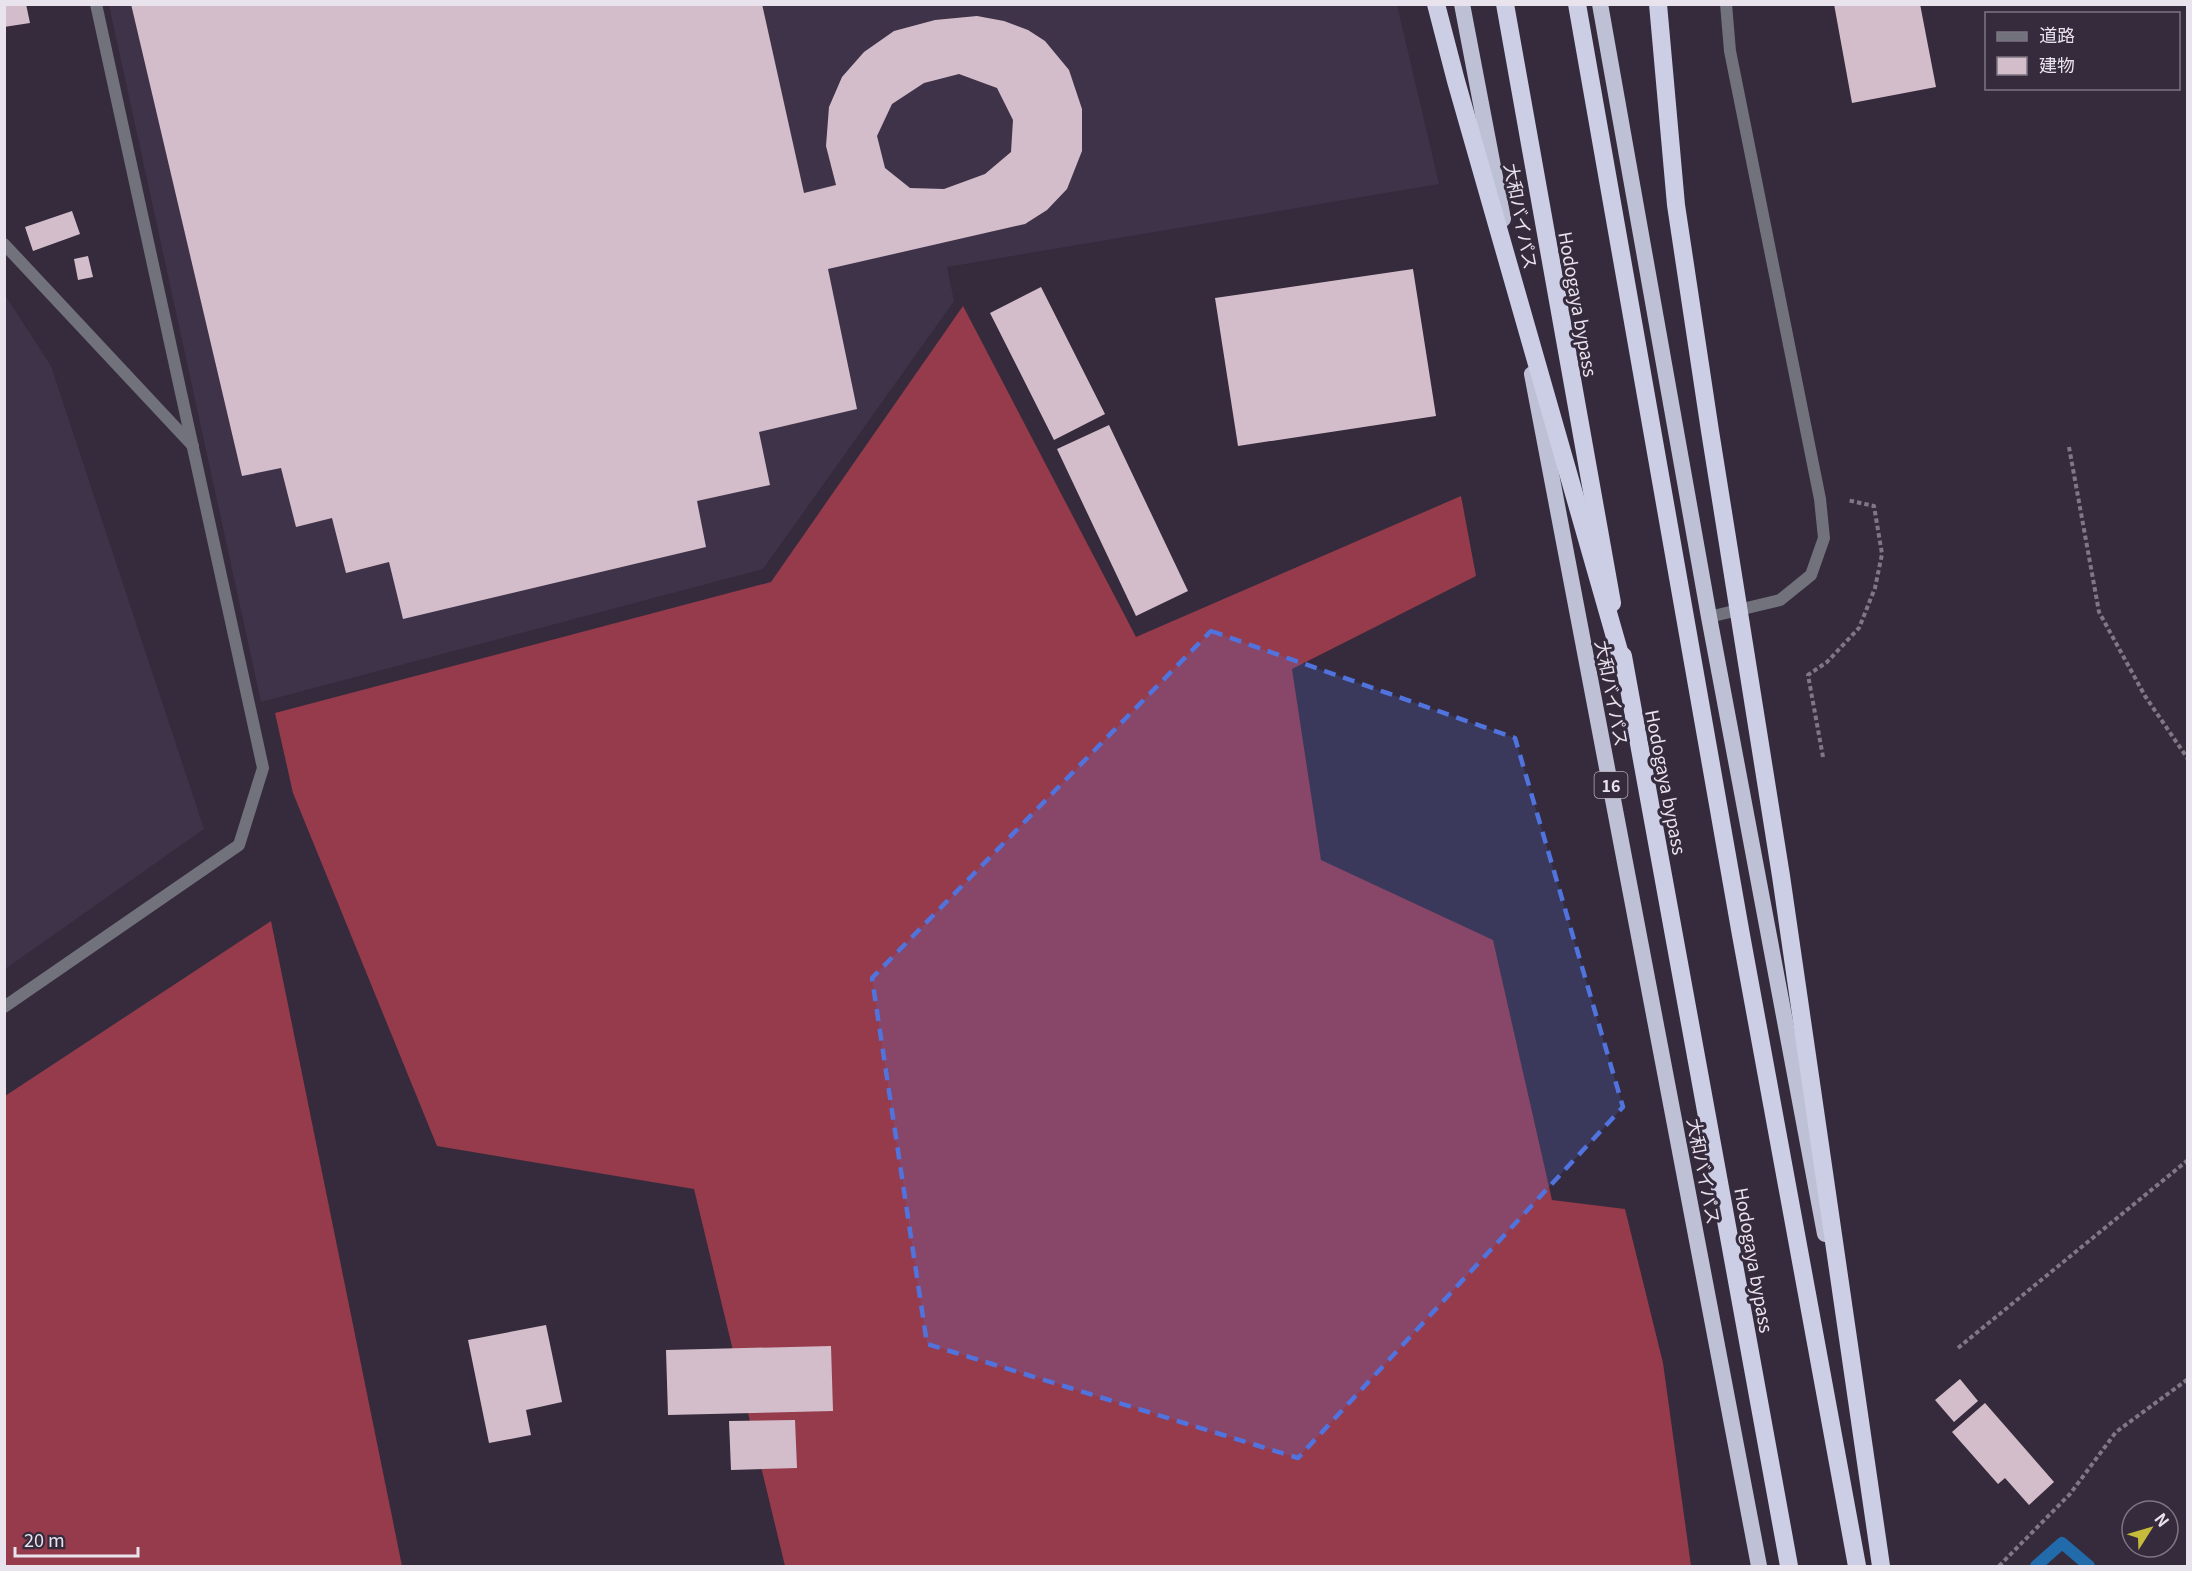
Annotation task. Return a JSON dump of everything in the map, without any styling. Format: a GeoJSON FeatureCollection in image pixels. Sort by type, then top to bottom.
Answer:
{"type":"FeatureCollection","features":[{"type":"Feature","properties":{"kind":"highway"},"geometry":{"type":"LineString","coordinates":[[1436,4],[1456,81],[1626,672]]}},
{"type":"Feature","properties":{"kind":"highway","name":"大和バイパス"},"geometry":{"type":"LineString","coordinates":[[1462,4],[1759,1566]]}},
{"type":"Feature","properties":{"kind":"highway","name":"Hodogaya bypass"},"geometry":{"type":"LineString","coordinates":[[1505,4],[1789,1566]]}},
{"type":"Feature","properties":{"kind":"highway"},"geometry":{"type":"LineString","coordinates":[[1577,4],[1739,923],[1857,1566]]}},
{"type":"Feature","properties":{"kind":"highway"},"geometry":{"type":"LineString","coordinates":[[1600,4],[1709,617],[1887,1566]]}},
{"type":"Feature","properties":{"kind":"highway"},"geometry":{"type":"LineString","coordinates":[[1658,4],[1676,205],[1781,876],[1881,1566]]}},
{"type":"Feature","properties":{"kind":"street"},"geometry":{"type":"LineString","coordinates":[[4,1007],[239,845],[263,768],[96,4]]}},
{"type":"Feature","properties":{"kind":"street"},"geometry":{"type":"LineString","coordinates":[[1709,617],[1780,600],[1810,575],[1824,538],[1820,499],[1730,51],[1726,4]]}},
{"type":"Feature","properties":{"kind":"street"},"geometry":{"type":"LineString","coordinates":[[4,244],[193,446]]}},
{"type":"Feature","properties":{"kind":"path"},"geometry":{"type":"LineString","coordinates":[[2069,447],[2099,612],[2145,696],[2187,759]]}},
{"type":"Feature","properties":{"kind":"path"},"geometry":{"type":"LineString","coordinates":[[1820,499],[1840,498],[1874,506],[1882,554],[1875,588],[1859,628],[1827,662],[1808,675],[1823,757]]}},
{"type":"Feature","properties":{"kind":"path"},"geometry":{"type":"LineString","coordinates":[[1958,1348],[2187,1160]]}},
{"type":"Feature","properties":{"kind":"path"},"geometry":{"type":"LineString","coordinates":[[1999,1566],[2070,1494],[2116,1432],[2187,1379]]}},
{"type":"Feature","properties":{"kind":"highlighted area"},"geometry":{"type":"Polygon","coordinates":[[[1211,631],[1515,738],[1623,1107],[1298,1458],[927,1344],[872,978],[1211,631]]]}},
{"type":"Feature","properties":{"kind":"shaded area"},"geometry":{"type":"Polygon","coordinates":[[[109,5],[1397,5],[1439,184],[947,267],[954,301],[763,569],[261,702],[109,5]]]}},
{"type":"Feature","properties":{"kind":"shaded area"},"geometry":{"type":"Polygon","coordinates":[[[5,295],[51,366],[204,829],[5,969],[5,295]]]}},
{"type":"Feature","properties":{"kind":"shaded area"},"geometry":{"type":"Polygon","coordinates":[[[963,306],[1136,637],[1461,496],[1476,576],[1292,669],[1321,860],[1493,940],[1552,1200],[1625,1209],[1663,1363],[1691,1566],[785,1566],[694,1189],[437,1146],[293,793],[275,713],[771,582],[963,306]]]}},
{"type":"Feature","properties":{"kind":"shaded area"},"geometry":{"type":"Polygon","coordinates":[[[271,921],[402,1566],[5,1566],[5,1096],[271,921]]]}},
{"type":"Feature","properties":{"kind":"building"},"geometry":{"type":"Polygon","coordinates":[[[4,4],[26,4],[30,23],[4,27],[4,4]]]}},
{"type":"Feature","properties":{"kind":"building"},"geometry":{"type":"Polygon","coordinates":[[[131,4],[762,4],[804,193],[836,185],[826,146],[829,107],[842,77],[864,52],[894,31],[935,20],[977,16],[1004,21],[1028,30],[1045,41],[1069,70],[1082,109],[1082,151],[1067,189],[1047,210],[1025,224],[828,269],[857,409],[759,432],[770,485],[697,501],[706,547],[403,619],[389,562],[346,573],[332,518],[296,527],[281,468],[242,476],[131,4]],[[959,74],[924,83],[892,104],[877,136],[885,168],[910,188],[944,189],[985,174],[1011,152],[1013,120],[997,88],[959,74]]]}},
{"type":"Feature","properties":{"kind":"building"},"geometry":{"type":"Polygon","coordinates":[[[1834,4],[1920,4],[1936,87],[1852,103],[1834,4]]]}},
{"type":"Feature","properties":{"kind":"building"},"geometry":{"type":"Polygon","coordinates":[[[72,211],[80,234],[33,251],[25,227],[72,211]]]}},
{"type":"Feature","properties":{"kind":"building"},"geometry":{"type":"Polygon","coordinates":[[[88,256],[93,277],[78,280],[74,259],[88,256]]]}},
{"type":"Feature","properties":{"kind":"building"},"geometry":{"type":"Polygon","coordinates":[[[1413,269],[1436,416],[1238,446],[1215,298],[1413,269]]]}},
{"type":"Feature","properties":{"kind":"building"},"geometry":{"type":"Polygon","coordinates":[[[1041,287],[1105,414],[1054,440],[990,313],[1041,287]]]}},
{"type":"Feature","properties":{"kind":"building"},"geometry":{"type":"Polygon","coordinates":[[[1109,425],[1188,591],[1136,616],[1057,449],[1109,425]]]}},
{"type":"Feature","properties":{"kind":"building"},"geometry":{"type":"Polygon","coordinates":[[[546,1325],[562,1402],[526,1410],[531,1435],[489,1443],[468,1340],[546,1325]]]}},
{"type":"Feature","properties":{"kind":"building"},"geometry":{"type":"Polygon","coordinates":[[[831,1346],[833,1411],[668,1415],[666,1350],[831,1346]]]}},
{"type":"Feature","properties":{"kind":"building"},"geometry":{"type":"Polygon","coordinates":[[[1960,1379],[1978,1401],[1954,1422],[1935,1400],[1960,1379]]]}},
{"type":"Feature","properties":{"kind":"building"},"geometry":{"type":"Polygon","coordinates":[[[1985,1403],[2054,1482],[2029,1505],[2005,1478],[1998,1484],[1952,1432],[1985,1403]]]}},
{"type":"Feature","properties":{"kind":"building"},"geometry":{"type":"Polygon","coordinates":[[[795,1420],[797,1468],[731,1470],[729,1421],[795,1420]]]}},
{"type":"Feature","properties":{"kind":"waterway"},"geometry":{"type":"LineString","coordinates":[[2036,1566],[2062,1543],[2089,1566]]}}]}
